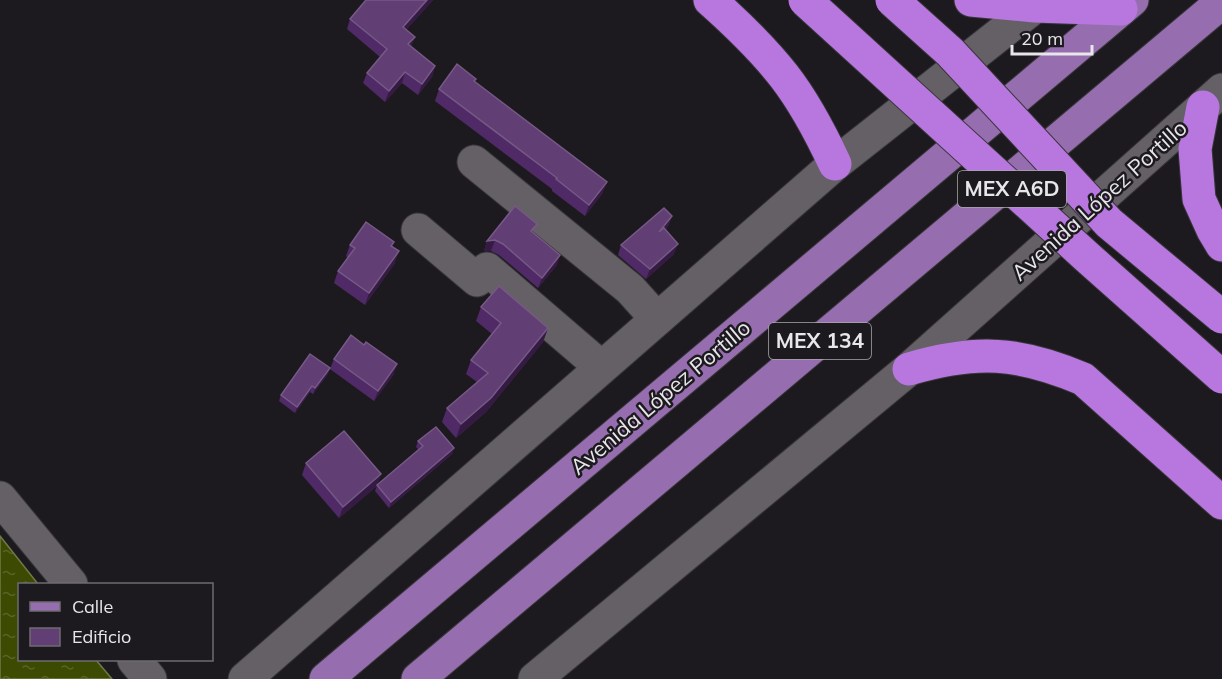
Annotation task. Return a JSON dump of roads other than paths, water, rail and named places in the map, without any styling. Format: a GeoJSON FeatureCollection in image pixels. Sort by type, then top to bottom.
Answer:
{"type":"FeatureCollection","features":[{"type":"Feature","properties":{"kind":"highway"},"geometry":{"type":"LineString","coordinates":[[710,0],[760,48],[785,78],[806,110],[835,164]]}},
{"type":"Feature","properties":{"kind":"highway","name":"MEX A6D"},"geometry":{"type":"LineString","coordinates":[[805,0],[1087,257],[1222,376]]}},
{"type":"Feature","properties":{"kind":"highway","name":"MEX A6D"},"geometry":{"type":"LineString","coordinates":[[892,0],[950,52],[1109,223],[1222,317]]}},
{"type":"Feature","properties":{"kind":"highway"},"geometry":{"type":"LineString","coordinates":[[971,0],[1127,5]]}},
{"type":"Feature","properties":{"kind":"highway"},"geometry":{"type":"LineString","coordinates":[[1213,99],[1195,149],[1199,198],[1222,245]]}},
{"type":"Feature","properties":{"kind":"highway"},"geometry":{"type":"LineString","coordinates":[[909,369],[938,360],[967,356],[997,356],[1036,362],[1083,379],[1222,503]]}},
{"type":"Feature","properties":{"kind":"main road","name":"MEX 134"},"geometry":{"type":"LineString","coordinates":[[418,679],[1222,2]]}},
{"type":"Feature","properties":{"kind":"main road","name":"Avenida López Portillo"},"geometry":{"type":"LineString","coordinates":[[326,679],[1127,5]]}},
{"type":"Feature","properties":{"kind":"street"},"geometry":{"type":"LineString","coordinates":[[245,679],[835,164],[1039,3]]}},
{"type":"Feature","properties":{"kind":"street","name":"Avenida López Portillo"},"geometry":{"type":"LineString","coordinates":[[535,679],[909,369],[1213,99]]}},
{"type":"Feature","properties":{"kind":"street"},"geometry":{"type":"LineString","coordinates":[[474,162],[630,289],[657,319]]}},
{"type":"Feature","properties":{"kind":"street"},"geometry":{"type":"LineString","coordinates":[[418,230],[477,280],[487,269],[601,367]]}},
{"type":"Feature","properties":{"kind":"street"},"geometry":{"type":"LineString","coordinates":[[0,498],[69,583]]}},
{"type":"Feature","properties":{"kind":"street"},"geometry":{"type":"LineString","coordinates":[[135,661],[150,679]]}},
{"type":"Feature","properties":{"kind":"water"},"geometry":{"type":"Polygon","coordinates":[[[0,536],[37,583],[18,583],[18,661],[97,661],[112,679],[0,679],[0,536]]]}}]}
